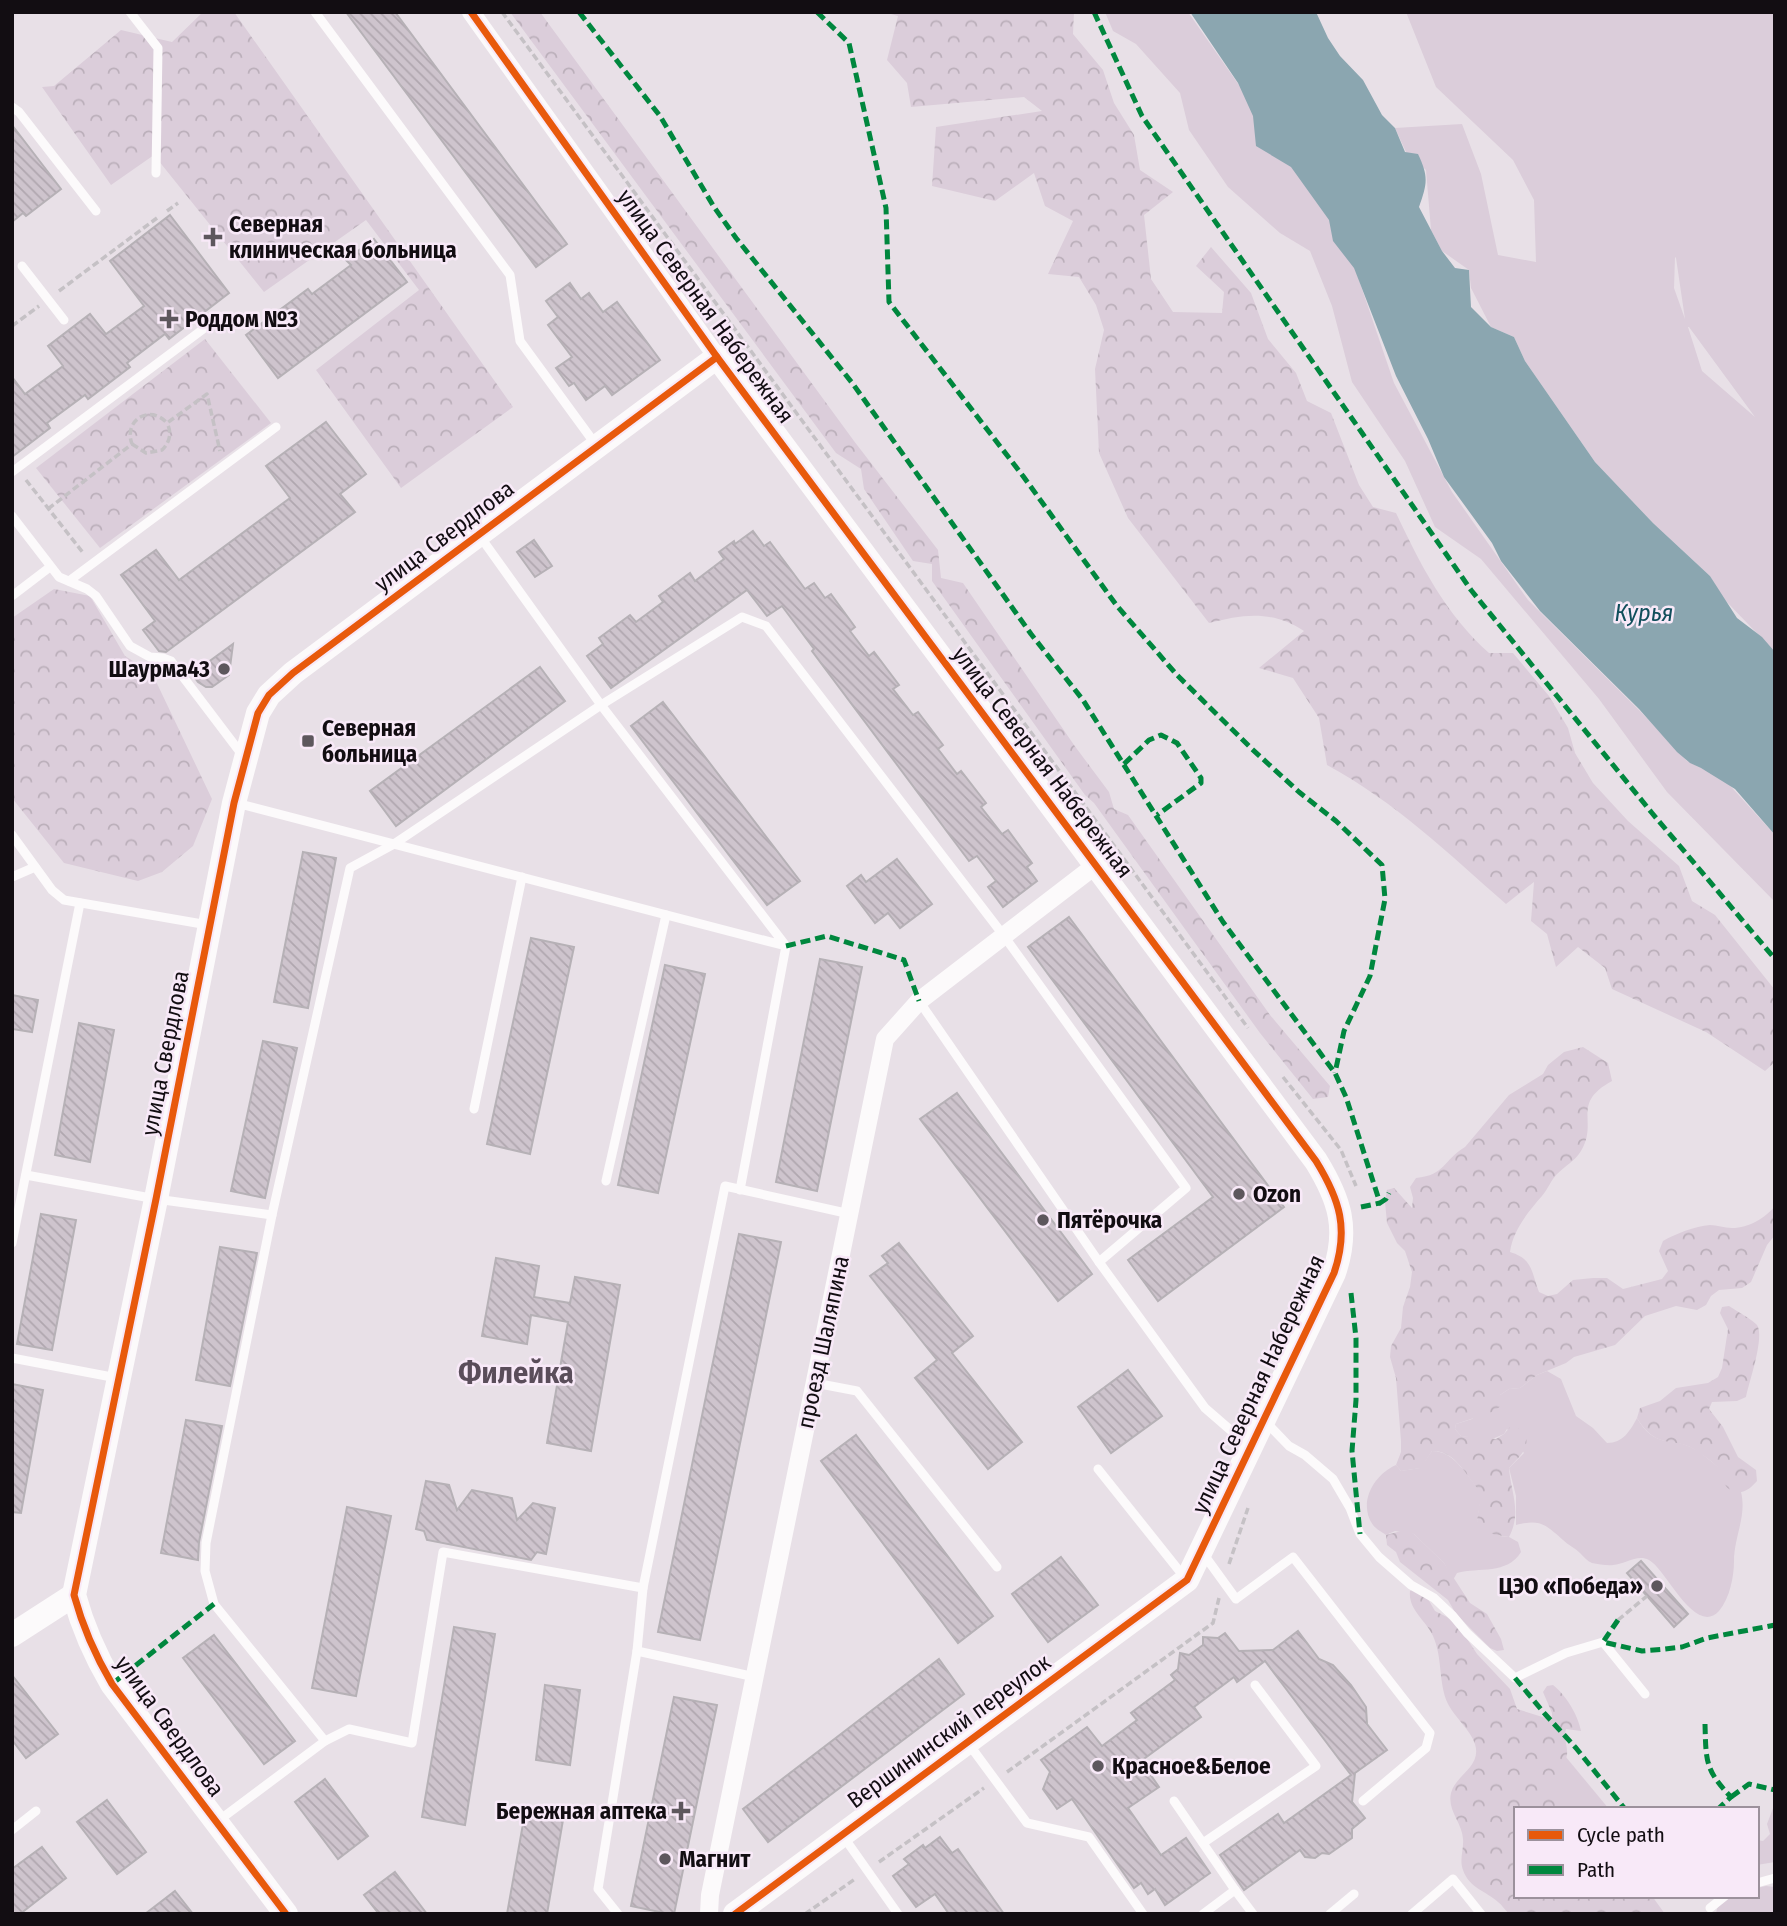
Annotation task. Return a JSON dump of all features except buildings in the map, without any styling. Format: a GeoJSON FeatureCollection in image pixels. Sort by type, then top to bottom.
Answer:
{"type":"FeatureCollection","features":[{"type":"Feature","properties":{"kind":"street","name":"улица Северная Набережная"},"geometry":{"type":"LineString","coordinates":[[471,12],[717,357],[1316,1161],[1336,1202],[1343,1228],[1334,1273],[1186,1580]]}},
{"type":"Feature","properties":{"kind":"street","name":"улица Свердлова"},"geometry":{"type":"LineString","coordinates":[[286,1914],[112,1684],[93,1653],[74,1595],[234,803],[258,713],[269,695],[293,673],[717,357]]}},
{"type":"Feature","properties":{"kind":"street","name":"проезд Шаляпина"},"geometry":{"type":"LineString","coordinates":[[709,1914],[710,1895],[886,1039],[919,1001],[1096,865]]}},
{"type":"Feature","properties":{"kind":"street","name":"Вершининский переулок"},"geometry":{"type":"LineString","coordinates":[[735,1914],[1186,1580]]}},
{"type":"Feature","properties":{"kind":"street"},"geometry":{"type":"LineString","coordinates":[[12,1635],[74,1595]]}},
{"type":"Feature","properties":{"kind":"lane"},"geometry":{"type":"LineString","coordinates":[[130,12],[158,48],[156,173]]}},
{"type":"Feature","properties":{"kind":"lane"},"geometry":{"type":"LineString","coordinates":[[315,12],[510,275],[520,341],[597,446]]}},
{"type":"Feature","properties":{"kind":"lane"},"geometry":{"type":"LineString","coordinates":[[12,107],[19,112],[96,211]]}},
{"type":"Feature","properties":{"kind":"lane"},"geometry":{"type":"LineString","coordinates":[[22,266],[64,320]]}},
{"type":"Feature","properties":{"kind":"lane"},"geometry":{"type":"LineString","coordinates":[[14,471],[218,318]]}},
{"type":"Feature","properties":{"kind":"lane"},"geometry":{"type":"LineString","coordinates":[[69,581],[276,427]]}},
{"type":"Feature","properties":{"kind":"lane"},"geometry":{"type":"LineString","coordinates":[[12,516],[60,577],[88,589],[96,596],[130,646],[150,657],[171,662],[246,760]]}},
{"type":"Feature","properties":{"kind":"lane"},"geometry":{"type":"LineString","coordinates":[[478,534],[601,705],[786,946],[740,1189]]}},
{"type":"Feature","properties":{"kind":"lane"},"geometry":{"type":"LineString","coordinates":[[12,596],[50,567]]}},
{"type":"Feature","properties":{"kind":"lane"},"geometry":{"type":"LineString","coordinates":[[325,1741],[214,1604],[205,1571],[205,1543],[272,1214],[350,868],[394,844],[601,705],[742,617],[766,626],[1004,936],[1186,1188],[1099,1262]]}},
{"type":"Feature","properties":{"kind":"lane"},"geometry":{"type":"LineString","coordinates":[[234,803],[786,946]]}},
{"type":"Feature","properties":{"kind":"lane"},"geometry":{"type":"LineString","coordinates":[[12,835],[52,890],[64,900],[209,926]]}},
{"type":"Feature","properties":{"kind":"lane"},"geometry":{"type":"LineString","coordinates":[[12,877],[35,867]]}},
{"type":"Feature","properties":{"kind":"lane"},"geometry":{"type":"LineString","coordinates":[[474,1109],[522,877]]}},
{"type":"Feature","properties":{"kind":"lane"},"geometry":{"type":"LineString","coordinates":[[12,1243],[80,903]]}},
{"type":"Feature","properties":{"kind":"lane"},"geometry":{"type":"LineString","coordinates":[[606,1181],[666,915]]}},
{"type":"Feature","properties":{"kind":"lane"},"geometry":{"type":"LineString","coordinates":[[919,1001],[1099,1262],[1205,1408],[1251,1448]]}},
{"type":"Feature","properties":{"kind":"lane"},"geometry":{"type":"LineString","coordinates":[[26,1175],[156,1199],[272,1214]]}},
{"type":"Feature","properties":{"kind":"lane"},"geometry":{"type":"LineString","coordinates":[[618,1914],[598,1889],[637,1651],[643,1588],[725,1186],[849,1214]]}},
{"type":"Feature","properties":{"kind":"lane"},"geometry":{"type":"LineString","coordinates":[[12,1358],[119,1379]]}},
{"type":"Feature","properties":{"kind":"lane"},"geometry":{"type":"LineString","coordinates":[[815,1383],[857,1391],[997,1567]]}},
{"type":"Feature","properties":{"kind":"lane"},"geometry":{"type":"LineString","coordinates":[[1265,1420],[1289,1446],[1305,1455],[1333,1479],[1350,1508],[1360,1534],[1379,1557],[1411,1585],[1434,1598],[1515,1678],[1566,1653],[1603,1642],[1645,1694]]}},
{"type":"Feature","properties":{"kind":"lane"},"geometry":{"type":"LineString","coordinates":[[1098,1469],[1186,1580]]}},
{"type":"Feature","properties":{"kind":"lane"},"geometry":{"type":"LineString","coordinates":[[1201,1550],[1236,1599],[1293,1557],[1430,1733],[1426,1748],[1363,1801]]}},
{"type":"Feature","properties":{"kind":"lane"},"geometry":{"type":"LineString","coordinates":[[217,1822],[325,1741],[349,1729],[412,1743],[443,1552],[643,1588]]}},
{"type":"Feature","properties":{"kind":"lane"},"geometry":{"type":"LineString","coordinates":[[637,1651],[755,1677]]}},
{"type":"Feature","properties":{"kind":"lane"},"geometry":{"type":"LineString","coordinates":[[1203,1843],[1316,1766],[1255,1685]]}},
{"type":"Feature","properties":{"kind":"lane"},"geometry":{"type":"LineString","coordinates":[[967,1742],[1027,1823],[1089,1838],[1143,1914]]}},
{"type":"Feature","properties":{"kind":"lane"},"geometry":{"type":"LineString","coordinates":[[1174,1801],[1253,1914]]}},
{"type":"Feature","properties":{"kind":"lane"},"geometry":{"type":"LineString","coordinates":[[12,1830],[36,1811]]}},
{"type":"Feature","properties":{"kind":"lane"},"geometry":{"type":"LineString","coordinates":[[842,1834],[898,1914]]}},
{"type":"Feature","properties":{"kind":"lane"},"geometry":{"type":"LineString","coordinates":[[1412,1914],[1453,1879],[1481,1914]]}},
{"type":"Feature","properties":{"kind":"lane"},"geometry":{"type":"LineString","coordinates":[[1203,1914],[1235,1890]]}},
{"type":"Feature","properties":{"kind":"lane"},"geometry":{"type":"LineString","coordinates":[[1330,1914],[1354,1894]]}},
{"type":"Feature","properties":{"kind":"lane"},"geometry":{"type":"LineString","coordinates":[[1709,1912],[1723,1898]]}},
{"type":"Feature","properties":{"kind":"path"},"geometry":{"type":"LineString","coordinates":[[167,211],[177,203]]}},
{"type":"Feature","properties":{"kind":"path"},"geometry":{"type":"LineString","coordinates":[[12,326],[158,218]]}},
{"type":"Feature","properties":{"kind":"path"},"geometry":{"type":"LineString","coordinates":[[167,423],[207,394],[223,467]]}},
{"type":"Feature","properties":{"kind":"path"},"geometry":{"type":"LineString","coordinates":[[153,414],[160,416],[167,423],[169,440],[162,450],[146,453],[132,444],[131,426],[140,416],[153,414]]}},
{"type":"Feature","properties":{"kind":"path"},"geometry":{"type":"LineString","coordinates":[[48,509],[132,444]]}},
{"type":"Feature","properties":{"kind":"path"},"geometry":{"type":"LineString","coordinates":[[14,471],[92,564]]}},
{"type":"Feature","properties":{"kind":"path"},"geometry":{"type":"LineString","coordinates":[[805,1914],[1213,1623],[1223,1581],[1252,1497]]}},
{"type":"Feature","properties":{"kind":"path"},"geometry":{"type":"LineString","coordinates":[[1618,1620],[1647,1596]]}},
{"type":"Feature","properties":{"kind":"green space"},"geometry":{"type":"Polygon","coordinates":[[[203,12],[234,12],[513,407],[401,488],[316,370],[419,290],[366,220],[264,292],[154,155],[111,185],[42,87],[54,86],[121,30],[172,42],[203,12]]]}},
{"type":"Feature","properties":{"kind":"green space"},"geometry":{"type":"Polygon","coordinates":[[[510,12],[540,12],[854,441],[938,550],[941,578],[963,583],[1109,792],[1114,809],[1128,815],[1270,1015],[1330,1086],[1328,1097],[1313,1099],[1260,1033],[932,581],[932,564],[913,561],[864,489],[861,469],[836,453],[510,12]]]}},
{"type":"Feature","properties":{"kind":"green space"},"geometry":{"type":"Polygon","coordinates":[[[884,12],[1074,12],[1073,34],[1103,70],[1114,103],[1134,135],[1140,170],[1173,192],[1144,215],[1151,279],[1173,312],[1222,313],[1224,292],[1196,266],[1211,247],[1251,293],[1268,339],[1296,373],[1307,401],[1331,413],[1359,485],[1373,507],[1396,513],[1435,588],[1474,638],[1489,653],[1513,653],[1549,696],[1568,728],[1575,753],[1593,783],[1628,821],[1679,866],[1692,901],[1715,915],[1775,990],[1775,1062],[1765,1071],[1706,1032],[1612,989],[1605,968],[1578,947],[1556,967],[1547,934],[1531,921],[1534,882],[1506,904],[1398,812],[1352,779],[1327,765],[1319,718],[1293,678],[1259,668],[1304,631],[1281,620],[1258,616],[1209,623],[1128,518],[1099,453],[1095,369],[1104,330],[1096,305],[1079,277],[1048,274],[1073,221],[1045,206],[1034,173],[995,201],[932,186],[936,127],[1042,111],[1024,97],[911,107],[907,83],[887,60],[898,16],[884,12]]]}},
{"type":"Feature","properties":{"kind":"green space"},"geometry":{"type":"Polygon","coordinates":[[[1105,12],[1188,12],[1344,236],[1394,383],[1452,492],[1528,600],[1687,761],[1725,780],[1775,835],[1775,902],[1667,792],[1599,699],[1481,559],[1435,527],[1405,461],[1352,382],[1332,306],[1310,251],[1280,233],[1228,187],[1189,130],[1180,93],[1136,44],[1113,31],[1105,12]]]}},
{"type":"Feature","properties":{"kind":"green space"},"geometry":{"type":"Polygon","coordinates":[[[1406,12],[1775,12],[1775,652],[1722,597],[1710,576],[1653,523],[1595,462],[1525,361],[1514,337],[1491,327],[1471,288],[1469,270],[1442,251],[1431,230],[1426,170],[1406,152],[1395,128],[1462,124],[1481,174],[1498,255],[1536,262],[1534,200],[1513,160],[1436,87],[1406,12]],[[1676,258],[1674,288],[1685,319],[1676,258]],[[1689,327],[1702,371],[1755,417],[1689,327]]]}},
{"type":"Feature","properties":{"kind":"green space"},"geometry":{"type":"Polygon","coordinates":[[[205,339],[271,423],[100,548],[36,468],[205,339]]]}},
{"type":"Feature","properties":{"kind":"green space"},"geometry":{"type":"Polygon","coordinates":[[[54,589],[90,596],[125,656],[152,673],[212,799],[193,846],[162,872],[138,881],[64,863],[12,798],[12,618],[54,589]]]}},
{"type":"Feature","properties":{"kind":"green space"},"geometry":{"type":"Polygon","coordinates":[[[1583,1047],[1608,1063],[1612,1081],[1599,1089],[1588,1105],[1588,1131],[1581,1151],[1555,1176],[1527,1215],[1514,1236],[1510,1252],[1527,1262],[1539,1292],[1548,1296],[1557,1294],[1573,1280],[1607,1278],[1623,1289],[1662,1279],[1668,1271],[1659,1251],[1663,1241],[1704,1226],[1744,1226],[1761,1218],[1775,1206],[1775,1235],[1767,1245],[1751,1282],[1742,1288],[1719,1290],[1711,1296],[1706,1305],[1697,1310],[1676,1306],[1645,1316],[1615,1345],[1574,1357],[1537,1375],[1520,1388],[1509,1389],[1500,1395],[1501,1406],[1492,1412],[1456,1424],[1455,1429],[1461,1436],[1496,1439],[1511,1426],[1526,1434],[1525,1449],[1509,1468],[1515,1519],[1509,1537],[1487,1531],[1477,1521],[1481,1492],[1460,1465],[1448,1455],[1432,1451],[1421,1468],[1401,1471],[1396,1465],[1401,1452],[1401,1441],[1396,1378],[1390,1357],[1391,1346],[1401,1328],[1412,1272],[1405,1251],[1397,1243],[1387,1223],[1385,1202],[1387,1190],[1394,1188],[1412,1208],[1410,1187],[1416,1178],[1433,1174],[1465,1147],[1509,1095],[1543,1074],[1548,1065],[1564,1052],[1583,1047]]]}},
{"type":"Feature","properties":{"kind":"green space"},"geometry":{"type":"Polygon","coordinates":[[[1729,1306],[1755,1323],[1759,1331],[1758,1349],[1746,1397],[1737,1401],[1712,1402],[1709,1409],[1723,1427],[1738,1457],[1756,1470],[1757,1481],[1740,1492],[1727,1487],[1715,1464],[1690,1447],[1652,1436],[1637,1418],[1640,1408],[1660,1401],[1676,1388],[1708,1383],[1718,1377],[1728,1329],[1720,1313],[1722,1307],[1729,1306]]]}},
{"type":"Feature","properties":{"kind":"green space"},"geometry":{"type":"Polygon","coordinates":[[[1547,1371],[1561,1379],[1576,1416],[1593,1428],[1607,1443],[1622,1439],[1637,1418],[1651,1435],[1658,1439],[1688,1446],[1701,1453],[1718,1467],[1729,1488],[1741,1492],[1742,1510],[1732,1580],[1729,1593],[1719,1611],[1710,1617],[1691,1609],[1656,1566],[1645,1558],[1611,1565],[1592,1563],[1542,1524],[1516,1525],[1516,1496],[1509,1468],[1524,1453],[1507,1429],[1504,1434],[1490,1440],[1461,1436],[1455,1429],[1456,1424],[1472,1419],[1509,1389],[1520,1388],[1547,1371]]]}},
{"type":"Feature","properties":{"kind":"green space"},"geometry":{"type":"Polygon","coordinates":[[[1432,1451],[1448,1455],[1482,1492],[1477,1521],[1500,1536],[1518,1542],[1521,1552],[1515,1559],[1492,1569],[1457,1573],[1453,1580],[1444,1563],[1414,1534],[1395,1531],[1386,1535],[1373,1525],[1367,1507],[1375,1482],[1396,1465],[1401,1471],[1420,1468],[1432,1451]]]}},
{"type":"Feature","properties":{"kind":"green space"},"geometry":{"type":"Polygon","coordinates":[[[1405,1530],[1414,1534],[1444,1563],[1470,1603],[1487,1614],[1504,1650],[1490,1648],[1456,1614],[1448,1600],[1400,1562],[1396,1552],[1387,1545],[1386,1535],[1405,1530]]]}},
{"type":"Feature","properties":{"kind":"green space"},"geometry":{"type":"Polygon","coordinates":[[[1414,1589],[1428,1599],[1435,1611],[1447,1617],[1462,1631],[1477,1654],[1510,1689],[1517,1709],[1552,1720],[1552,1713],[1543,1692],[1547,1686],[1553,1685],[1567,1700],[1579,1725],[1581,1731],[1566,1729],[1565,1732],[1567,1755],[1555,1797],[1560,1807],[1514,1807],[1514,1898],[1653,1898],[1665,1914],[1509,1914],[1498,1902],[1469,1881],[1462,1866],[1462,1833],[1450,1799],[1454,1786],[1475,1759],[1475,1744],[1448,1704],[1436,1644],[1412,1604],[1410,1591],[1414,1589]]]}},
{"type":"Feature","properties":{"kind":"green space"},"geometry":{"type":"Polygon","coordinates":[[[1546,1733],[1607,1807],[1517,1807],[1546,1733]]]}},
{"type":"Feature","properties":{"kind":"green space"},"geometry":{"type":"Polygon","coordinates":[[[1775,1803],[1775,1862],[1759,1865],[1759,1840],[1763,1841],[1770,1834],[1767,1824],[1775,1803]]]}},
{"type":"Feature","properties":{"kind":"green space"},"geometry":{"type":"Polygon","coordinates":[[[1775,1887],[1775,1914],[1716,1914],[1721,1901],[1726,1898],[1759,1898],[1759,1888],[1775,1887]]]}},
{"type":"Feature","properties":{"kind":"water","name":"Курья"},"geometry":{"type":"Polygon","coordinates":[[[1190,12],[1316,12],[1340,56],[1363,80],[1382,115],[1395,128],[1405,152],[1418,154],[1426,181],[1419,207],[1442,251],[1455,268],[1469,270],[1471,307],[1491,327],[1514,337],[1525,361],[1595,462],[1653,523],[1710,576],[1737,618],[1762,637],[1775,652],[1775,835],[1735,789],[1690,763],[1677,752],[1639,709],[1540,611],[1501,561],[1492,543],[1444,477],[1396,376],[1354,268],[1333,241],[1329,220],[1291,167],[1256,146],[1253,116],[1238,83],[1190,12]]]}},
{"type":"Feature","properties":{"kind":"marked path"},"geometry":{"type":"LineString","coordinates":[[579,12],[660,116],[714,207],[736,238],[853,384],[1031,634],[1083,700],[1223,922],[1335,1073],[1346,1097],[1380,1203],[1389,1193]]}},
{"type":"Feature","properties":{"kind":"marked path"},"geometry":{"type":"LineString","coordinates":[[817,12],[849,43],[886,208],[889,302],[1023,476],[1117,606],[1177,675],[1252,749],[1336,821],[1382,865],[1385,899],[1370,976],[1344,1031],[1335,1073]]}},
{"type":"Feature","properties":{"kind":"marked path"},"geometry":{"type":"LineString","coordinates":[[1094,12],[1142,116],[1471,590],[1775,959]]}},
{"type":"Feature","properties":{"kind":"marked path"},"geometry":{"type":"LineString","coordinates":[[1124,764],[1149,740],[1161,735],[1177,743],[1201,778],[1201,783],[1157,815]]}},
{"type":"Feature","properties":{"kind":"marked path"},"geometry":{"type":"LineString","coordinates":[[786,946],[827,936],[904,960],[919,1001]]}},
{"type":"Feature","properties":{"kind":"marked path"},"geometry":{"type":"LineString","coordinates":[[1361,1207],[1380,1203]]}},
{"type":"Feature","properties":{"kind":"marked path"},"geometry":{"type":"LineString","coordinates":[[1351,1293],[1356,1338],[1356,1400],[1352,1451],[1360,1534]]}},
{"type":"Feature","properties":{"kind":"marked path"},"geometry":{"type":"LineString","coordinates":[[112,1684],[214,1604]]}},
{"type":"Feature","properties":{"kind":"marked path"},"geometry":{"type":"LineString","coordinates":[[1618,1620],[1603,1642],[1642,1651],[1682,1647],[1707,1638],[1775,1625]]}},
{"type":"Feature","properties":{"kind":"marked path"},"geometry":{"type":"LineString","coordinates":[[1515,1678],[1623,1807]]}},
{"type":"Feature","properties":{"kind":"marked path"},"geometry":{"type":"LineString","coordinates":[[1705,1724],[1709,1764],[1716,1779],[1731,1797],[1720,1807]]}},
{"type":"Feature","properties":{"kind":"marked path"},"geometry":{"type":"LineString","coordinates":[[1731,1797],[1749,1784],[1775,1790]]}},
{"type":"Feature","properties":{"kind":"cycle path"},"geometry":{"type":"LineString","coordinates":[[471,12],[717,357],[1316,1161],[1331,1189],[1340,1215],[1341,1242],[1334,1273],[1187,1580],[735,1914]]}},
{"type":"Feature","properties":{"kind":"cycle path"},"geometry":{"type":"LineString","coordinates":[[286,1914],[112,1684],[90,1641],[74,1595],[234,803],[258,713],[269,695],[293,673],[717,357]]}},
{"type":"Feature","properties":{"kind":"place","name":"Северная клиническая больница"},"geometry":{"type":"Point","coordinates":[213,237]}},
{"type":"Feature","properties":{"kind":"place","name":"Роддом №3"},"geometry":{"type":"Point","coordinates":[169,319]}},
{"type":"Feature","properties":{"kind":"place","name":"Шаурма43"},"geometry":{"type":"Point","coordinates":[224,669]}},
{"type":"Feature","properties":{"kind":"place","name":"Северная больница"},"geometry":{"type":"Point","coordinates":[308,741]}},
{"type":"Feature","properties":{"kind":"place","name":"Ozon"},"geometry":{"type":"Point","coordinates":[1239,1194]}},
{"type":"Feature","properties":{"kind":"place","name":"Пятёрочка"},"geometry":{"type":"Point","coordinates":[1043,1220]}},
{"type":"Feature","properties":{"kind":"place","name":"ЦЭО «Победа»"},"geometry":{"type":"Point","coordinates":[1657,1586]}},
{"type":"Feature","properties":{"kind":"place","name":"Красное&Белое"},"geometry":{"type":"Point","coordinates":[1098,1766]}},
{"type":"Feature","properties":{"kind":"place","name":"Бережная аптека"},"geometry":{"type":"Point","coordinates":[681,1811]}},
{"type":"Feature","properties":{"kind":"place","name":"Магнит"},"geometry":{"type":"Point","coordinates":[665,1859]}},
{"type":"Feature","properties":{"kind":"district","name":"Филейка"},"geometry":{"type":"Point","coordinates":[516,1373]}}]}
